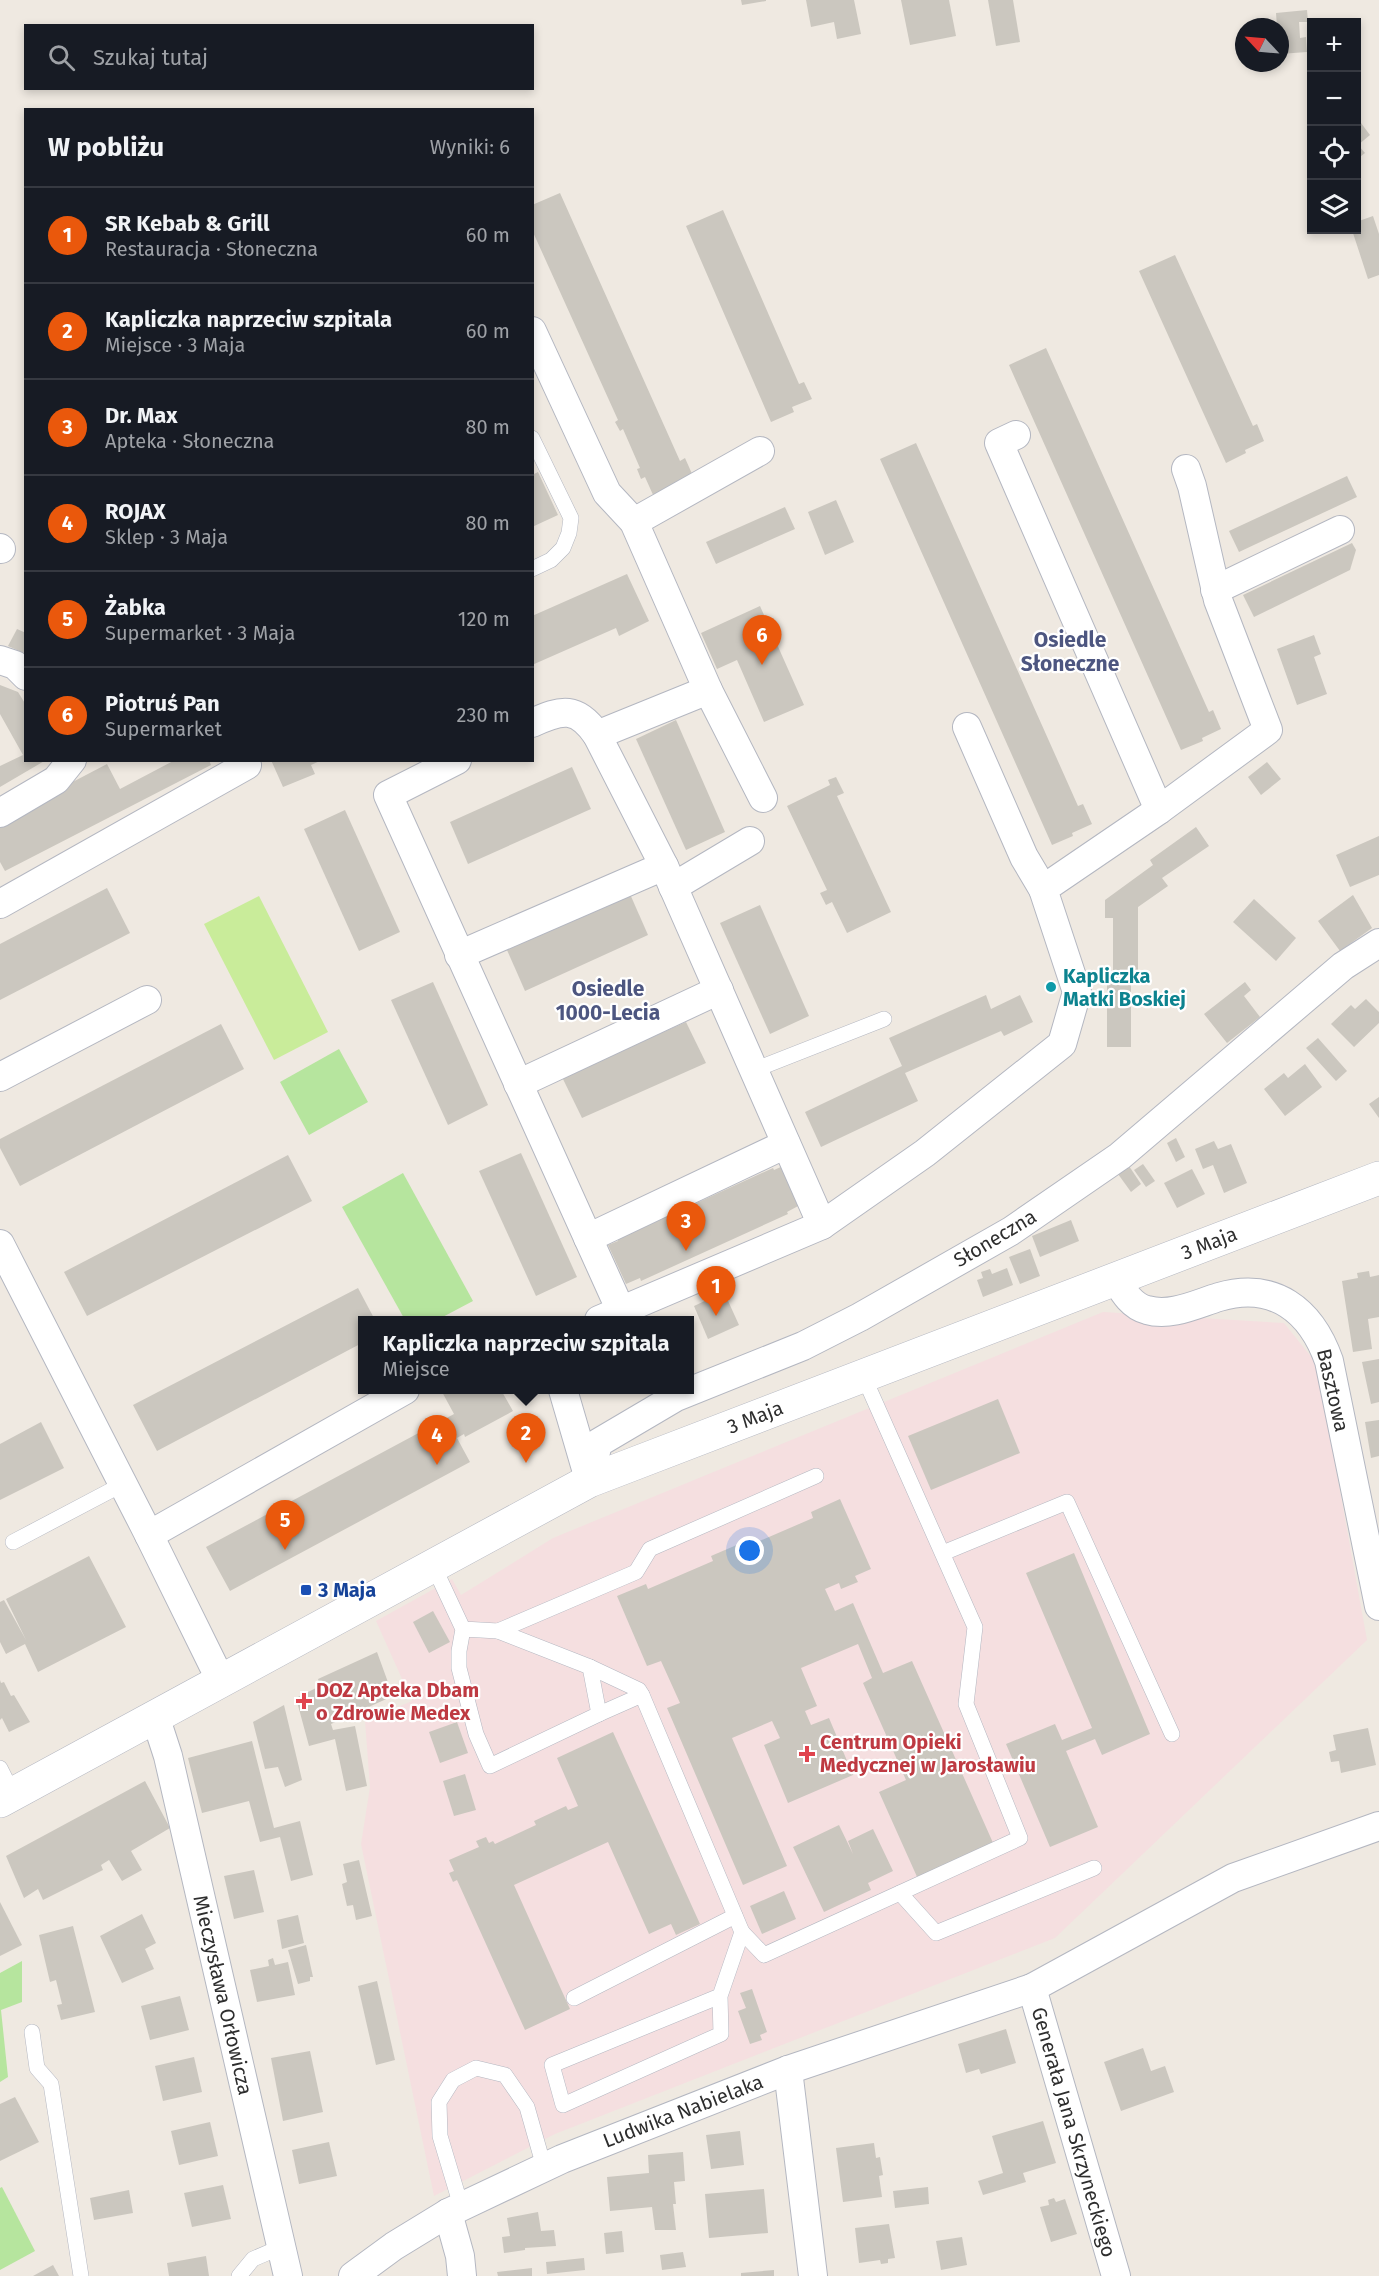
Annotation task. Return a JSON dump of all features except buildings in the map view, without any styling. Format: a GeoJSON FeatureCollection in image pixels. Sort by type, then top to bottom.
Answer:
{"type":"FeatureCollection","features":[{"type":"Feature","properties":{"kind":"street"},"geometry":{"type":"LineString","coordinates":[[534,334],[607,493],[634,522],[708,690],[763,798]]}},
{"type":"Feature","properties":{"kind":"street"},"geometry":{"type":"LineString","coordinates":[[1016,435],[999,443],[1159,810]]}},
{"type":"Feature","properties":{"kind":"street"},"geometry":{"type":"LineString","coordinates":[[634,522],[760,451]]}},
{"type":"Feature","properties":{"kind":"street"},"geometry":{"type":"LineString","coordinates":[[1043,889],[1159,810],[1268,730],[1215,590],[1192,486],[1186,469]]}},
{"type":"Feature","properties":{"kind":"street"},"geometry":{"type":"LineString","coordinates":[[1215,590],[1340,530]]}},
{"type":"Feature","properties":{"kind":"street"},"geometry":{"type":"LineString","coordinates":[[0,660],[15,665],[24,674]]}},
{"type":"Feature","properties":{"kind":"street"},"geometry":{"type":"LineString","coordinates":[[597,735],[708,690]]}},
{"type":"Feature","properties":{"kind":"street"},"geometry":{"type":"LineString","coordinates":[[534,722],[549,715],[575,714],[587,720],[597,735],[668,877],[822,1225]]}},
{"type":"Feature","properties":{"kind":"street"},"geometry":{"type":"LineString","coordinates":[[453,762],[388,795],[588,1238],[610,1316],[822,1225],[925,1153],[1062,1044],[1077,992],[1043,889],[1024,857],[967,727]]}},
{"type":"Feature","properties":{"kind":"street"},"geometry":{"type":"LineString","coordinates":[[0,813],[56,780],[70,762]]}},
{"type":"Feature","properties":{"kind":"street"},"geometry":{"type":"LineString","coordinates":[[0,903],[247,765]]}},
{"type":"Feature","properties":{"kind":"street"},"geometry":{"type":"LineString","coordinates":[[459,955],[668,877],[750,841]]}},
{"type":"Feature","properties":{"kind":"street","name":"Słoneczna"},"geometry":{"type":"LineString","coordinates":[[694,1390],[803,1346],[860,1317],[1011,1231],[1120,1156],[1343,966],[1379,943]]}},
{"type":"Feature","properties":{"kind":"street"},"geometry":{"type":"LineString","coordinates":[[518,1084],[718,990]]}},
{"type":"Feature","properties":{"kind":"street"},"geometry":{"type":"LineString","coordinates":[[0,1077],[147,1000]]}},
{"type":"Feature","properties":{"kind":"street"},"geometry":{"type":"LineString","coordinates":[[588,1238],[786,1144]]}},
{"type":"Feature","properties":{"kind":"street","name":"3 Maja"},"geometry":{"type":"LineString","coordinates":[[4,1788],[155,1716],[434,1567],[589,1481],[1379,1178]]}},
{"type":"Feature","properties":{"kind":"street"},"geometry":{"type":"LineString","coordinates":[[0,1244],[221,1681]]}},
{"type":"Feature","properties":{"kind":"street","name":"Basztowa"},"geometry":{"type":"LineString","coordinates":[[1115,1278],[1129,1300],[1145,1310],[1162,1312],[1186,1308],[1221,1296],[1243,1293],[1263,1294],[1286,1302],[1313,1327],[1329,1361],[1379,1606]]}},
{"type":"Feature","properties":{"kind":"street"},"geometry":{"type":"LineString","coordinates":[[149,1535],[396,1394]]}},
{"type":"Feature","properties":{"kind":"street"},"geometry":{"type":"LineString","coordinates":[[564,1394],[589,1481]]}},
{"type":"Feature","properties":{"kind":"street","name":"Słoneczna"},"geometry":{"type":"LineString","coordinates":[[589,1481],[598,1443],[683,1394]]}},
{"type":"Feature","properties":{"kind":"street","name":"Mieczysława Orłowicza"},"geometry":{"type":"LineString","coordinates":[[155,1716],[168,1756],[288,2276]]}},
{"type":"Feature","properties":{"kind":"street","name":"Ludwika Nabielaka"},"geometry":{"type":"LineString","coordinates":[[353,2276],[394,2246],[454,2210],[544,2167],[788,2070],[1032,1988],[1233,1878],[1379,1826]]}},
{"type":"Feature","properties":{"kind":"street","name":"Generała Jana Skrzyneckiego"},"geometry":{"type":"LineString","coordinates":[[1032,1988],[1116,2276]]}},
{"type":"Feature","properties":{"kind":"street"},"geometry":{"type":"LineString","coordinates":[[788,2070],[813,2276]]}},
{"type":"Feature","properties":{"kind":"street"},"geometry":{"type":"LineString","coordinates":[[454,2210],[462,2276]]}},
{"type":"Feature","properties":{"kind":"lane"},"geometry":{"type":"LineString","coordinates":[[534,442],[571,518],[569,533],[563,548],[551,560],[534,568]]}},
{"type":"Feature","properties":{"kind":"lane"},"geometry":{"type":"LineString","coordinates":[[754,1070],[884,1019]]}},
{"type":"Feature","properties":{"kind":"lane"},"geometry":{"type":"LineString","coordinates":[[463,1629],[498,1631],[590,1667],[639,1690],[742,1932],[764,1955],[1020,1838],[966,1704],[975,1627],[863,1375]]}},
{"type":"Feature","properties":{"kind":"lane"},"geometry":{"type":"LineString","coordinates":[[498,1631],[636,1572],[650,1549],[816,1476]]}},
{"type":"Feature","properties":{"kind":"lane"},"geometry":{"type":"LineString","coordinates":[[14,1542],[123,1484]]}},
{"type":"Feature","properties":{"kind":"lane"},"geometry":{"type":"LineString","coordinates":[[944,1553],[1067,1502],[1172,1734]]}},
{"type":"Feature","properties":{"kind":"lane"},"geometry":{"type":"LineString","coordinates":[[434,1567],[463,1629],[459,1668],[476,1734],[490,1766],[642,1695]]}},
{"type":"Feature","properties":{"kind":"lane"},"geometry":{"type":"LineString","coordinates":[[590,1667],[599,1714]]}},
{"type":"Feature","properties":{"kind":"lane"},"geometry":{"type":"LineString","coordinates":[[900,1893],[936,1933],[1094,1868]]}},
{"type":"Feature","properties":{"kind":"lane"},"geometry":{"type":"LineString","coordinates":[[574,1998],[735,1916]]}},
{"type":"Feature","properties":{"kind":"lane"},"geometry":{"type":"LineString","coordinates":[[720,1996],[552,2065],[563,2105],[721,2034],[720,1996],[742,1932]]}},
{"type":"Feature","properties":{"kind":"lane"},"geometry":{"type":"LineString","coordinates":[[32,2032],[37,2068],[51,2084],[81,2276]]}},
{"type":"Feature","properties":{"kind":"lane"},"geometry":{"type":"LineString","coordinates":[[454,2210],[440,2136],[439,2102],[453,2080],[476,2068],[506,2075],[527,2107],[544,2167]]}},
{"type":"Feature","properties":{"kind":"lane"},"geometry":{"type":"LineString","coordinates":[[239,2276],[253,2259],[281,2247]]}},
{"type":"Feature","properties":{"kind":"shaded area","name":"Centrum Opieki Medycznej w Jarosławiu"},"geometry":{"type":"Polygon","coordinates":[[[1103,1312],[1284,1323],[1317,1364],[1367,1640],[1055,1938],[555,2134],[434,2196],[361,1844],[370,1787],[365,1721],[412,1701],[376,1621],[452,1579],[461,1595],[553,1538],[1103,1312]]]}},
{"type":"Feature","properties":{"kind":"green space"},"geometry":{"type":"Polygon","coordinates":[[[259,896],[328,1032],[274,1060],[204,924],[259,896]]]}},
{"type":"Feature","properties":{"kind":"green space"},"geometry":{"type":"Polygon","coordinates":[[[339,1049],[368,1102],[309,1135],[280,1082],[339,1049]]]}},
{"type":"Feature","properties":{"kind":"green space"},"geometry":{"type":"Polygon","coordinates":[[[403,1173],[473,1301],[445,1316],[403,1316],[342,1207],[403,1173]]]}},
{"type":"Feature","properties":{"kind":"green space"},"geometry":{"type":"Polygon","coordinates":[[[22,1961],[22,2002],[1,2010],[8,2077],[0,2082],[0,1973],[22,1961]]]}},
{"type":"Feature","properties":{"kind":"green space"},"geometry":{"type":"Polygon","coordinates":[[[2,2187],[35,2251],[0,2270],[0,2188],[2,2187]]]}},
{"type":"Feature","properties":{"kind":"place","name":"Piotruś Pan"},"geometry":{"type":"Point","coordinates":[762,665]}},
{"type":"Feature","properties":{"kind":"place","name":"Kapliczka Matki Boskiej"},"geometry":{"type":"Point","coordinates":[1051,987]}},
{"type":"Feature","properties":{"kind":"place","name":"Dr. Max"},"geometry":{"type":"Point","coordinates":[686,1251]}},
{"type":"Feature","properties":{"kind":"place","name":"SR Kebab & Grill"},"geometry":{"type":"Point","coordinates":[716,1316]}},
{"type":"Feature","properties":{"kind":"place","name":"Kapliczka naprzeciw szpitala"},"geometry":{"type":"Point","coordinates":[526,1463]}},
{"type":"Feature","properties":{"kind":"place","name":"ROJAX"},"geometry":{"type":"Point","coordinates":[437,1465]}},
{"type":"Feature","properties":{"kind":"place","name":"Żabka"},"geometry":{"type":"Point","coordinates":[285,1550]}},
{"type":"Feature","properties":{"kind":"place","name":"3 Maja"},"geometry":{"type":"Point","coordinates":[306,1590]}},
{"type":"Feature","properties":{"kind":"place","name":"DOZ Apteka Dbam o Zdrowie Medex"},"geometry":{"type":"Point","coordinates":[304,1701]}},
{"type":"Feature","properties":{"kind":"place","name":"Centrum Opieki Medycznej w Jarosławiu"},"geometry":{"type":"Point","coordinates":[807,1754]}},
{"type":"Feature","properties":{"kind":"district","name":"Osiedle Słoneczne"},"geometry":{"type":"Point","coordinates":[1070,652]}},
{"type":"Feature","properties":{"kind":"district","name":"Osiedle 1000-Lecia"},"geometry":{"type":"Point","coordinates":[608,1001]}}]}
